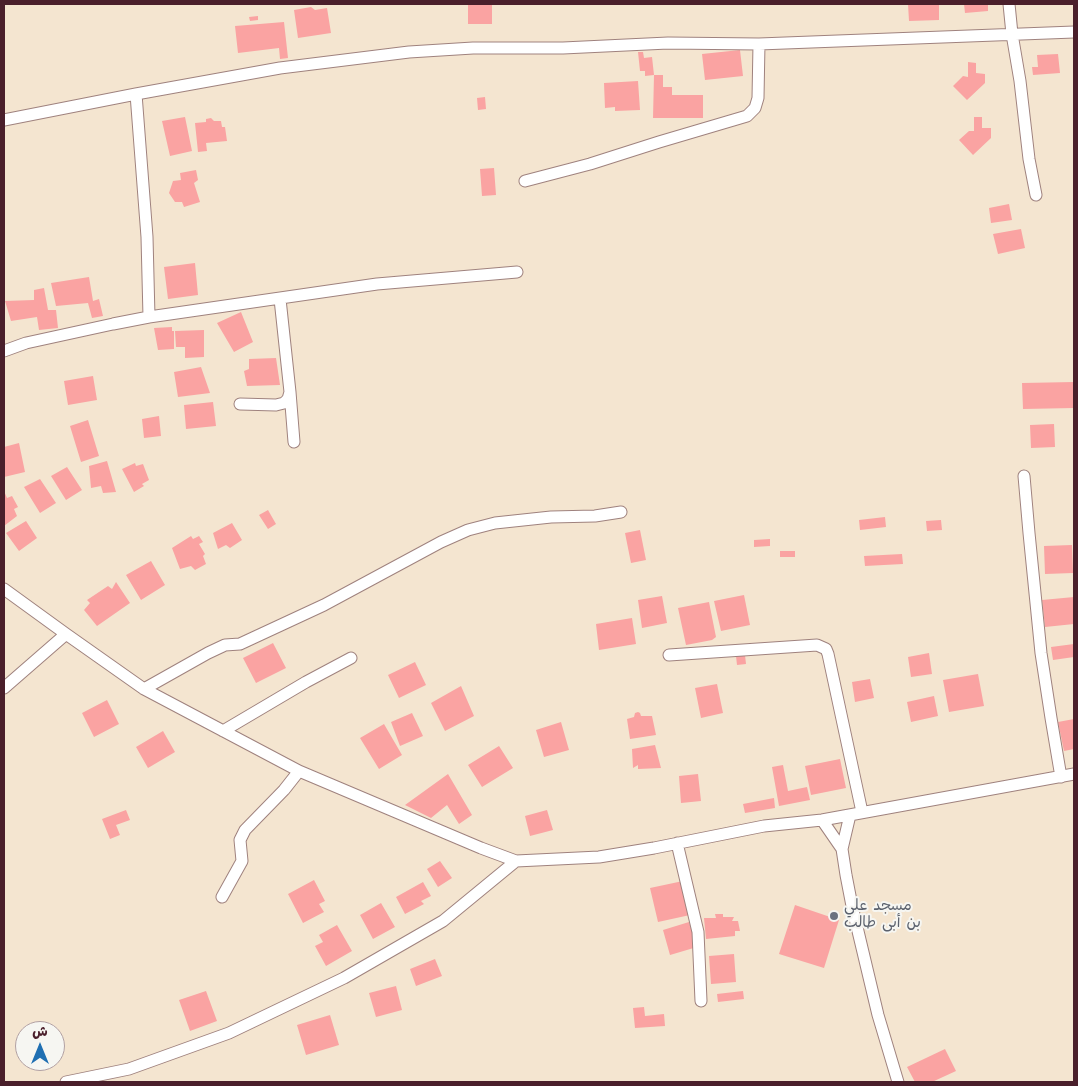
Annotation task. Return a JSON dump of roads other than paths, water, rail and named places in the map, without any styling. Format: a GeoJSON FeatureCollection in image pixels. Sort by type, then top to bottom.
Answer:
{"type":"FeatureCollection","features":[{"type":"Feature","properties":{"kind":"street"},"geometry":{"type":"LineString","coordinates":[[1009,4],[1029,159],[1036,196]]}},
{"type":"Feature","properties":{"kind":"street"},"geometry":{"type":"LineString","coordinates":[[4,120],[280,68],[409,52],[473,48],[563,48],[668,43],[759,44],[1074,32]]}},
{"type":"Feature","properties":{"kind":"street"},"geometry":{"type":"LineString","coordinates":[[525,181],[590,164],[747,116],[755,108],[758,98],[759,44]]}},
{"type":"Feature","properties":{"kind":"street"},"geometry":{"type":"LineString","coordinates":[[136,94],[147,237],[149,317]]}},
{"type":"Feature","properties":{"kind":"street"},"geometry":{"type":"LineString","coordinates":[[4,351],[26,343],[149,317],[377,284],[517,272]]}},
{"type":"Feature","properties":{"kind":"street"},"geometry":{"type":"LineString","coordinates":[[280,299],[294,442]]}},
{"type":"Feature","properties":{"kind":"street"},"geometry":{"type":"LineString","coordinates":[[240,404],[270,405],[284,403],[288,399],[290,392]]}},
{"type":"Feature","properties":{"kind":"street"},"geometry":{"type":"LineString","coordinates":[[1024,476],[1041,653],[1061,777]]}},
{"type":"Feature","properties":{"kind":"street"},"geometry":{"type":"LineString","coordinates":[[144,689],[208,653],[225,645],[240,644],[324,605],[441,542],[468,530],[495,523],[551,517],[595,516],[621,512]]}},
{"type":"Feature","properties":{"kind":"street"},"geometry":{"type":"LineString","coordinates":[[4,589],[144,689],[223,731],[299,771],[516,861],[599,857],[764,826],[822,820],[1074,774]]}},
{"type":"Feature","properties":{"kind":"street"},"geometry":{"type":"LineString","coordinates":[[4,688],[66,634]]}},
{"type":"Feature","properties":{"kind":"street"},"geometry":{"type":"LineString","coordinates":[[669,654],[817,645],[826,649],[862,812]]}},
{"type":"Feature","properties":{"kind":"street"},"geometry":{"type":"LineString","coordinates":[[223,731],[312,678],[351,658]]}},
{"type":"Feature","properties":{"kind":"street"},"geometry":{"type":"LineString","coordinates":[[222,897],[242,861],[240,840],[243,832],[284,790],[299,771]]}},
{"type":"Feature","properties":{"kind":"street"},"geometry":{"type":"LineString","coordinates":[[850,815],[842,849],[852,906],[876,1006],[898,1082]]}},
{"type":"Feature","properties":{"kind":"street"},"geometry":{"type":"LineString","coordinates":[[822,820],[842,849]]}},
{"type":"Feature","properties":{"kind":"street"},"geometry":{"type":"LineString","coordinates":[[676,843],[698,932],[701,1000]]}},
{"type":"Feature","properties":{"kind":"street"},"geometry":{"type":"LineString","coordinates":[[66,1082],[129,1069],[229,1033],[344,978],[443,921],[516,861]]}},
{"type":"Feature","properties":{"kind":"place","name":"مسجد علي بن أبى طالب"},"geometry":{"type":"Point","coordinates":[834,916]}}]}
